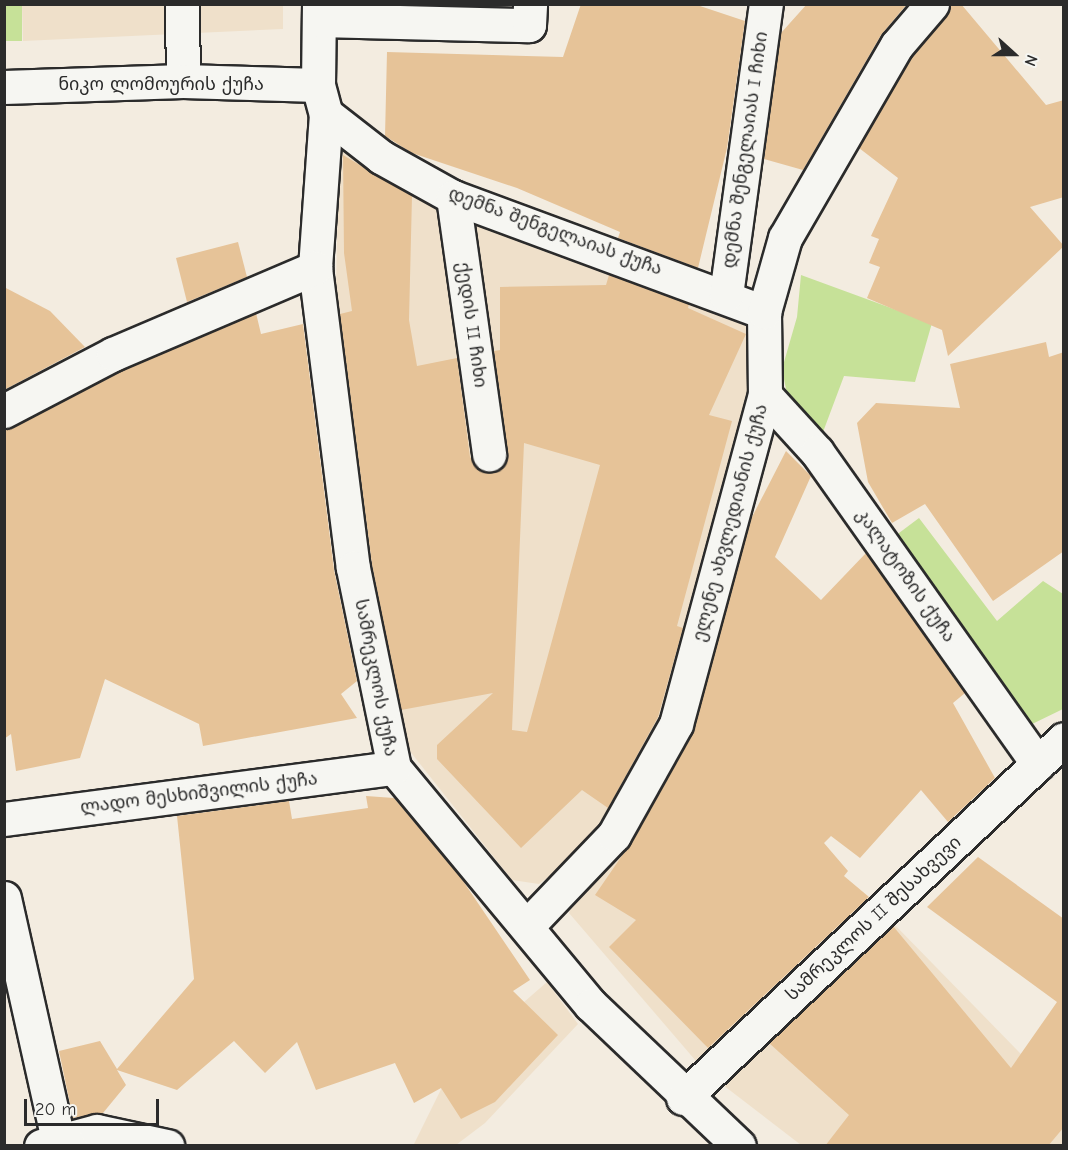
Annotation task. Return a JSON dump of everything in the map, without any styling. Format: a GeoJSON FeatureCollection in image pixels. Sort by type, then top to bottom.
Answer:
{"type":"FeatureCollection","features":[{"type":"Feature","properties":{"kind":"street"},"geometry":{"type":"LineString","coordinates":[[182,4],[183,81]]}},
{"type":"Feature","properties":{"kind":"street"},"geometry":{"type":"LineString","coordinates":[[319,12],[529,25],[530,4]]}},
{"type":"Feature","properties":{"kind":"street","name":"დემნა შენგელაიას I ჩიხი"},"geometry":{"type":"LineString","coordinates":[[726,295],[765,4]]}},
{"type":"Feature","properties":{"kind":"street","name":"ელენე ახვლედიანის ქუჩა"},"geometry":{"type":"LineString","coordinates":[[526,926],[614,835],[676,724],[765,395],[764,312],[785,238],[897,45],[932,4]]}},
{"type":"Feature","properties":{"kind":"street","name":"სამრეკლოს ქუჩა"},"geometry":{"type":"LineString","coordinates":[[319,12],[322,100],[315,268],[353,568],[394,768],[591,1005],[683,1098],[739,1146]]}},
{"type":"Feature","properties":{"kind":"street","name":"ნიკო ლომოურის ქუჩა"},"geometry":{"type":"LineString","coordinates":[[4,87],[183,81],[322,100]]}},
{"type":"Feature","properties":{"kind":"street","name":"დემნა შენგელაიას ქუჩა"},"geometry":{"type":"LineString","coordinates":[[322,100],[381,157],[453,197],[726,295],[764,312]]}},
{"type":"Feature","properties":{"kind":"street","name":"ქედის II ჩიხი"},"geometry":{"type":"LineString","coordinates":[[453,197],[489,454]]}},
{"type":"Feature","properties":{"kind":"street"},"geometry":{"type":"LineString","coordinates":[[4,411],[113,354],[315,268]]}},
{"type":"Feature","properties":{"kind":"street","name":"კალატოზის ქუჩა"},"geometry":{"type":"LineString","coordinates":[[765,395],[818,452],[1038,764]]}},
{"type":"Feature","properties":{"kind":"street","name":"სამრეკლოს II შესახვევი"},"geometry":{"type":"LineString","coordinates":[[683,1098],[1064,739]]}},
{"type":"Feature","properties":{"kind":"street","name":"ლადო მესხიშვილის ქუჩა"},"geometry":{"type":"LineString","coordinates":[[4,819],[394,768]]}},
{"type":"Feature","properties":{"kind":"street"},"geometry":{"type":"LineString","coordinates":[[4,898],[49,1142],[97,1131],[166,1146]]}},
{"type":"Feature","properties":{"kind":"shaded area"},"geometry":{"type":"Polygon","coordinates":[[[22,5],[283,5],[283,29],[23,41],[22,5]]]}},
{"type":"Feature","properties":{"kind":"shaded area"},"geometry":{"type":"Polygon","coordinates":[[[339,144],[747,318],[757,367],[662,742],[604,835],[539,884],[512,880],[405,745],[335,337],[339,144]]]}},
{"type":"Feature","properties":{"kind":"shaded area"},"geometry":{"type":"Polygon","coordinates":[[[627,834],[810,970],[702,1068],[569,913],[577,890],[627,834]]]}},
{"type":"Feature","properties":{"kind":"shaded area"},"geometry":{"type":"Polygon","coordinates":[[[892,922],[1063,1097],[1063,1145],[801,1145],[723,1085],[892,922]]]}},
{"type":"Feature","properties":{"kind":"shaded area"},"geometry":{"type":"Polygon","coordinates":[[[547,982],[578,1024],[485,1123],[456,1145],[413,1146],[454,1063],[547,982]]]}},
{"type":"Feature","properties":{"kind":"green space"},"geometry":{"type":"Polygon","coordinates":[[[4,5],[22,5],[22,41],[4,41],[4,5]]]}},
{"type":"Feature","properties":{"kind":"green space"},"geometry":{"type":"Polygon","coordinates":[[[801,275],[932,323],[915,382],[844,376],[820,440],[788,399],[782,369],[797,317],[801,275]]]}},
{"type":"Feature","properties":{"kind":"green space"},"geometry":{"type":"Polygon","coordinates":[[[919,518],[997,621],[1043,581],[1063,594],[1063,709],[1026,727],[887,542],[919,518]]]}},
{"type":"Feature","properties":{"kind":"building"},"geometry":{"type":"Polygon","coordinates":[[[581,4],[694,4],[745,21],[727,148],[698,268],[618,238],[620,232],[517,188],[412,153],[385,136],[387,52],[563,57],[581,4]]]}},
{"type":"Feature","properties":{"kind":"building"},"geometry":{"type":"Polygon","coordinates":[[[807,4],[907,4],[881,35],[803,170],[764,159],[781,33],[807,4]]]}},
{"type":"Feature","properties":{"kind":"building"},"geometry":{"type":"Polygon","coordinates":[[[950,4],[961,4],[1046,105],[1064,100],[1064,197],[1030,207],[1064,246],[948,356],[942,330],[867,298],[880,267],[869,263],[879,239],[871,236],[898,178],[859,148],[912,56],[946,16],[950,4]]]}},
{"type":"Feature","properties":{"kind":"building"},"geometry":{"type":"Polygon","coordinates":[[[343,155],[412,196],[409,320],[417,366],[457,358],[470,457],[481,471],[500,469],[508,452],[494,351],[500,350],[500,287],[606,285],[609,275],[689,304],[688,308],[746,334],[709,415],[732,421],[677,626],[683,628],[658,717],[608,808],[582,790],[521,848],[437,759],[437,745],[493,693],[401,710],[372,565],[340,314],[352,311],[344,253],[343,155]],[[524,443],[512,730],[527,732],[600,465],[524,443]]]}},
{"type":"Feature","properties":{"kind":"building"},"geometry":{"type":"Polygon","coordinates":[[[238,242],[247,277],[187,302],[176,258],[238,242]]]}},
{"type":"Feature","properties":{"kind":"building"},"geometry":{"type":"Polygon","coordinates":[[[4,287],[50,311],[85,347],[4,390],[4,287]]]}},
{"type":"Feature","properties":{"kind":"building"},"geometry":{"type":"Polygon","coordinates":[[[256,313],[261,334],[303,324],[334,570],[357,681],[341,694],[357,718],[203,746],[199,724],[105,679],[80,758],[16,771],[11,734],[4,739],[4,430],[121,371],[256,313]]]}},
{"type":"Feature","properties":{"kind":"building"},"geometry":{"type":"Polygon","coordinates":[[[1046,342],[1049,357],[1064,352],[1064,551],[993,601],[925,504],[892,523],[868,482],[857,423],[876,403],[960,408],[950,364],[1046,342]]]}},
{"type":"Feature","properties":{"kind":"building"},"geometry":{"type":"Polygon","coordinates":[[[786,451],[811,476],[775,557],[821,600],[866,553],[965,693],[953,703],[995,778],[948,822],[921,790],[860,858],[831,836],[824,843],[848,871],[844,876],[869,897],[708,1048],[609,947],[636,920],[595,895],[630,844],[692,733],[751,519],[786,451]]]}},
{"type":"Feature","properties":{"kind":"building"},"geometry":{"type":"Polygon","coordinates":[[[366,796],[394,798],[461,878],[530,980],[513,991],[558,1035],[495,1102],[461,1119],[441,1088],[414,1103],[395,1063],[316,1090],[297,1042],[265,1073],[234,1041],[177,1090],[117,1070],[126,1085],[103,1113],[73,1118],[59,1051],[100,1041],[117,1069],[194,979],[177,816],[289,801],[292,819],[368,808],[366,796]]]}},
{"type":"Feature","properties":{"kind":"building"},"geometry":{"type":"Polygon","coordinates":[[[978,857],[1064,919],[1064,1127],[1048,1146],[825,1146],[849,1115],[769,1043],[893,926],[1011,1068],[1057,1002],[927,907],[978,857]]]}}]}
